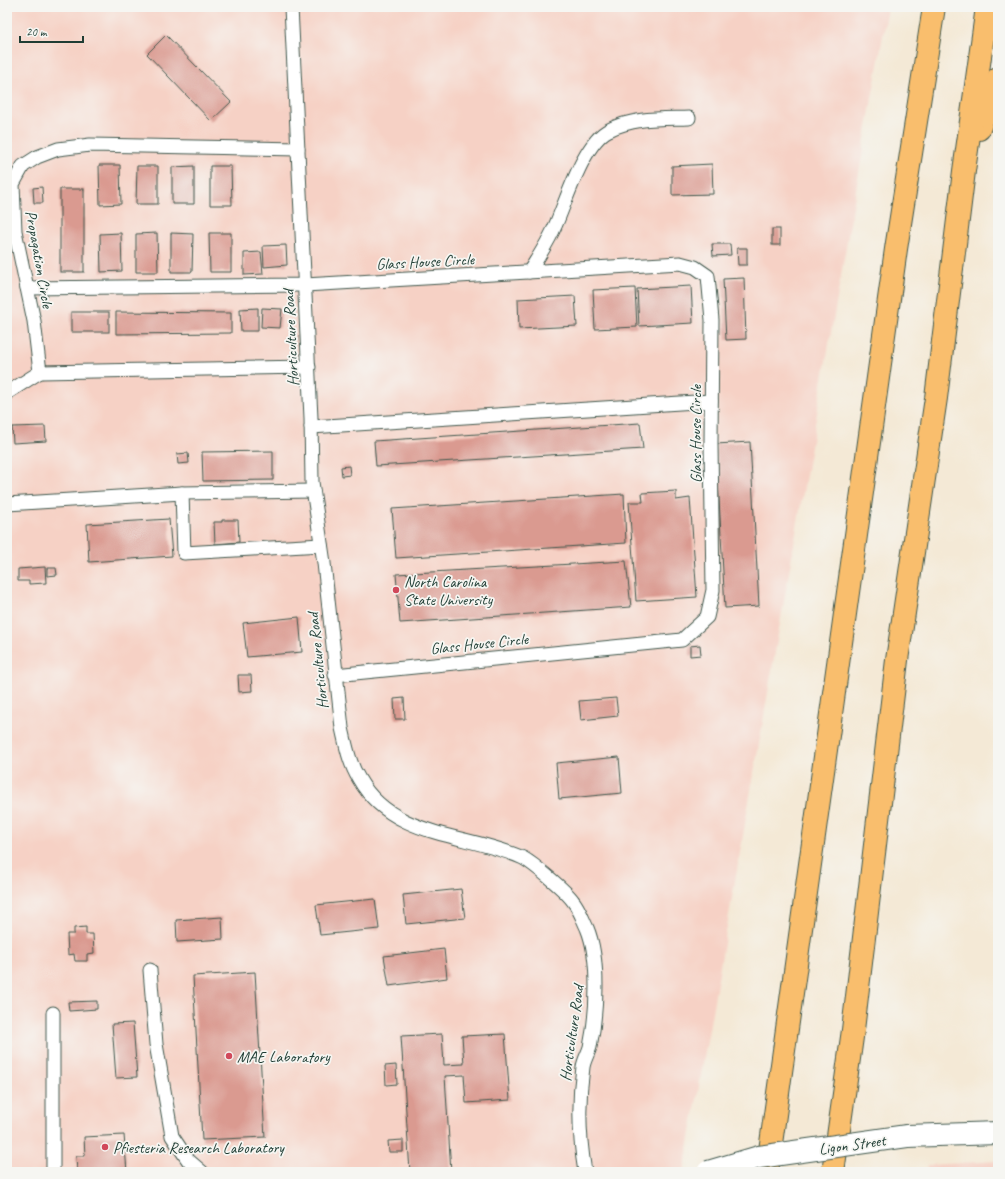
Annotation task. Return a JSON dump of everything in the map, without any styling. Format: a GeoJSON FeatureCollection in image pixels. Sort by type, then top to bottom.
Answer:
{"type":"FeatureCollection","features":[{"type":"Feature","properties":{"kind":"highway"},"geometry":{"type":"LineString","coordinates":[[768,1172],[896,249],[934,7]]}},
{"type":"Feature","properties":{"kind":"highway"},"geometry":{"type":"LineString","coordinates":[[833,1172],[854,1022],[897,660],[936,398],[964,171],[988,7]]}},
{"type":"Feature","properties":{"kind":"highway"},"geometry":{"type":"LineString","coordinates":[[964,171],[998,78]]}},
{"type":"Feature","properties":{"kind":"street","name":"Ligon Street"},"geometry":{"type":"LineString","coordinates":[[708,1172],[759,1157],[907,1136],[959,1133],[998,1133]]}},
{"type":"Feature","properties":{"kind":"lane","name":"Horticulture Road"},"geometry":{"type":"LineString","coordinates":[[291,7],[309,367],[313,491],[321,545],[335,675],[347,753],[359,780],[374,799],[393,814],[424,830],[524,859],[557,885],[574,901],[587,928],[593,946],[597,994],[590,1048],[583,1065],[580,1095],[579,1136],[585,1172]]}},
{"type":"Feature","properties":{"kind":"lane"},"geometry":{"type":"LineString","coordinates":[[529,272],[545,248],[574,178],[588,152],[607,131],[644,119],[689,118]]}},
{"type":"Feature","properties":{"kind":"lane","name":"Propagation Circle"},"geometry":{"type":"LineString","coordinates":[[40,372],[34,321],[16,231],[12,184],[23,166],[37,157],[58,149],[90,145],[298,149]]}},
{"type":"Feature","properties":{"kind":"lane","name":"Glass House Circle"},"geometry":{"type":"LineString","coordinates":[[27,288],[305,285],[680,263],[695,267],[708,276],[712,320],[711,401],[713,590],[707,617],[688,637],[682,640],[335,675]]}},
{"type":"Feature","properties":{"kind":"lane"},"geometry":{"type":"LineString","coordinates":[[7,393],[40,372],[309,367]]}},
{"type":"Feature","properties":{"kind":"lane"},"geometry":{"type":"LineString","coordinates":[[311,427],[711,401]]}},
{"type":"Feature","properties":{"kind":"lane"},"geometry":{"type":"LineString","coordinates":[[7,504],[182,493],[313,491]]}},
{"type":"Feature","properties":{"kind":"lane"},"geometry":{"type":"LineString","coordinates":[[182,493],[184,553],[321,545]]}},
{"type":"Feature","properties":{"kind":"lane"},"geometry":{"type":"LineString","coordinates":[[150,970],[156,1044],[170,1130],[179,1149],[202,1172]]}},
{"type":"Feature","properties":{"kind":"lane"},"geometry":{"type":"LineString","coordinates":[[53,1013],[53,1172]]}},
{"type":"Feature","properties":{"kind":"shaded area","name":"North Carolina State University"},"geometry":{"type":"Polygon","coordinates":[[[7,7],[888,7],[684,1172],[7,1172],[7,7]]]}},
{"type":"Feature","properties":{"kind":"shaded area"},"geometry":{"type":"Polygon","coordinates":[[[998,1161],[998,1172],[927,1172],[928,1165],[998,1161]]]}},
{"type":"Feature","properties":{"kind":"building"},"geometry":{"type":"Polygon","coordinates":[[[166,35],[231,102],[211,121],[147,54],[166,35]]]}},
{"type":"Feature","properties":{"kind":"building"},"geometry":{"type":"Polygon","coordinates":[[[712,164],[713,194],[672,195],[672,166],[712,164]]]}},
{"type":"Feature","properties":{"kind":"building"},"geometry":{"type":"Polygon","coordinates":[[[99,165],[120,165],[121,204],[100,205],[99,165]]]}},
{"type":"Feature","properties":{"kind":"building"},"geometry":{"type":"Polygon","coordinates":[[[137,166],[158,166],[158,204],[136,204],[137,166]]]}},
{"type":"Feature","properties":{"kind":"building"},"geometry":{"type":"Polygon","coordinates":[[[194,166],[194,204],[172,204],[172,167],[194,166]]]}},
{"type":"Feature","properties":{"kind":"building"},"geometry":{"type":"Polygon","coordinates":[[[210,166],[231,166],[232,205],[210,205],[210,166]]]}},
{"type":"Feature","properties":{"kind":"building"},"geometry":{"type":"Polygon","coordinates":[[[42,187],[43,203],[34,203],[33,188],[42,187]]]}},
{"type":"Feature","properties":{"kind":"building"},"geometry":{"type":"Polygon","coordinates":[[[60,189],[84,189],[84,272],[60,272],[60,189]]]}},
{"type":"Feature","properties":{"kind":"building"},"geometry":{"type":"Polygon","coordinates":[[[772,229],[780,229],[780,245],[772,245],[772,229]]]}},
{"type":"Feature","properties":{"kind":"building"},"geometry":{"type":"Polygon","coordinates":[[[121,233],[122,271],[101,272],[100,234],[121,233]]]}},
{"type":"Feature","properties":{"kind":"building"},"geometry":{"type":"Polygon","coordinates":[[[157,233],[158,272],[136,272],[136,234],[157,233]]]}},
{"type":"Feature","properties":{"kind":"building"},"geometry":{"type":"Polygon","coordinates":[[[171,233],[193,234],[192,272],[171,272],[171,233]]]}},
{"type":"Feature","properties":{"kind":"building"},"geometry":{"type":"Polygon","coordinates":[[[209,233],[231,233],[231,272],[210,272],[209,233]]]}},
{"type":"Feature","properties":{"kind":"building"},"geometry":{"type":"Polygon","coordinates":[[[712,244],[730,244],[731,255],[713,256],[712,244]]]}},
{"type":"Feature","properties":{"kind":"building"},"geometry":{"type":"Polygon","coordinates":[[[286,245],[287,265],[264,267],[263,246],[286,245]]]}},
{"type":"Feature","properties":{"kind":"building"},"geometry":{"type":"Polygon","coordinates":[[[737,248],[747,248],[747,265],[738,265],[737,248]]]}},
{"type":"Feature","properties":{"kind":"building"},"geometry":{"type":"Polygon","coordinates":[[[261,252],[263,274],[244,275],[244,253],[261,252]]]}},
{"type":"Feature","properties":{"kind":"building"},"geometry":{"type":"Polygon","coordinates":[[[744,278],[746,339],[726,340],[723,279],[744,278]]]}},
{"type":"Feature","properties":{"kind":"building"},"geometry":{"type":"Polygon","coordinates":[[[691,286],[693,323],[639,326],[637,289],[691,286]]]}},
{"type":"Feature","properties":{"kind":"building"},"geometry":{"type":"Polygon","coordinates":[[[635,288],[637,327],[595,329],[593,290],[635,288]]]}},
{"type":"Feature","properties":{"kind":"building"},"geometry":{"type":"Polygon","coordinates":[[[575,296],[577,326],[519,329],[518,299],[575,296]]]}},
{"type":"Feature","properties":{"kind":"building"},"geometry":{"type":"Polygon","coordinates":[[[258,308],[258,331],[241,331],[240,309],[258,308]]]}},
{"type":"Feature","properties":{"kind":"building"},"geometry":{"type":"Polygon","coordinates":[[[262,308],[282,309],[280,328],[261,327],[262,308]]]}},
{"type":"Feature","properties":{"kind":"building"},"geometry":{"type":"Polygon","coordinates":[[[71,312],[109,312],[109,332],[71,332],[71,312]]]}},
{"type":"Feature","properties":{"kind":"building"},"geometry":{"type":"Polygon","coordinates":[[[116,312],[231,313],[231,333],[116,334],[116,312]]]}},
{"type":"Feature","properties":{"kind":"building"},"geometry":{"type":"Polygon","coordinates":[[[640,423],[643,449],[376,466],[374,441],[640,423]]]}},
{"type":"Feature","properties":{"kind":"building"},"geometry":{"type":"Polygon","coordinates":[[[45,426],[46,441],[13,443],[12,427],[45,426]]]}},
{"type":"Feature","properties":{"kind":"building"},"geometry":{"type":"Polygon","coordinates":[[[750,442],[759,606],[725,608],[716,444],[750,442]]]}},
{"type":"Feature","properties":{"kind":"building"},"geometry":{"type":"Polygon","coordinates":[[[273,451],[273,480],[203,481],[202,452],[273,451]]]}},
{"type":"Feature","properties":{"kind":"building"},"geometry":{"type":"Polygon","coordinates":[[[188,453],[189,463],[178,464],[177,454],[188,453]]]}},
{"type":"Feature","properties":{"kind":"building"},"geometry":{"type":"Polygon","coordinates":[[[349,466],[350,475],[342,476],[341,467],[349,466]]]}},
{"type":"Feature","properties":{"kind":"building"},"geometry":{"type":"Polygon","coordinates":[[[676,491],[676,500],[690,498],[697,597],[636,601],[629,502],[643,502],[642,493],[676,491]]]}},
{"type":"Feature","properties":{"kind":"building"},"geometry":{"type":"Polygon","coordinates":[[[624,494],[626,543],[396,558],[392,509],[624,494]]]}},
{"type":"Feature","properties":{"kind":"building"},"geometry":{"type":"Polygon","coordinates":[[[169,519],[172,556],[89,562],[87,524],[169,519]]]}},
{"type":"Feature","properties":{"kind":"building"},"geometry":{"type":"Polygon","coordinates":[[[222,520],[238,520],[239,542],[215,544],[214,522],[222,522],[222,520]]]}},
{"type":"Feature","properties":{"kind":"building"},"geometry":{"type":"Polygon","coordinates":[[[626,561],[631,607],[400,623],[396,574],[626,561]]]}},
{"type":"Feature","properties":{"kind":"building"},"geometry":{"type":"Polygon","coordinates":[[[45,567],[46,583],[29,584],[29,581],[18,581],[18,569],[45,567]]]}},
{"type":"Feature","properties":{"kind":"building"},"geometry":{"type":"Polygon","coordinates":[[[47,568],[56,568],[57,575],[47,576],[47,568]]]}},
{"type":"Feature","properties":{"kind":"building"},"geometry":{"type":"Polygon","coordinates":[[[299,617],[302,652],[247,657],[243,623],[299,617]]]}},
{"type":"Feature","properties":{"kind":"building"},"geometry":{"type":"Polygon","coordinates":[[[700,645],[701,655],[690,656],[690,646],[700,645]]]}},
{"type":"Feature","properties":{"kind":"building"},"geometry":{"type":"Polygon","coordinates":[[[238,675],[251,675],[252,691],[239,692],[238,675]]]}},
{"type":"Feature","properties":{"kind":"building"},"geometry":{"type":"Polygon","coordinates":[[[404,698],[405,719],[395,719],[394,699],[404,698]]]}},
{"type":"Feature","properties":{"kind":"building"},"geometry":{"type":"Polygon","coordinates":[[[616,698],[618,716],[581,720],[579,701],[616,698]]]}},
{"type":"Feature","properties":{"kind":"building"},"geometry":{"type":"Polygon","coordinates":[[[619,757],[622,793],[559,799],[556,763],[619,757]]]}},
{"type":"Feature","properties":{"kind":"building"},"geometry":{"type":"Polygon","coordinates":[[[461,889],[465,918],[406,924],[403,895],[461,889]]]}},
{"type":"Feature","properties":{"kind":"building"},"geometry":{"type":"Polygon","coordinates":[[[375,899],[379,929],[320,935],[316,905],[375,899]]]}},
{"type":"Feature","properties":{"kind":"building"},"geometry":{"type":"Polygon","coordinates":[[[222,917],[223,939],[177,942],[176,920],[222,917]]]}},
{"type":"Feature","properties":{"kind":"building"},"geometry":{"type":"Polygon","coordinates":[[[86,927],[86,934],[93,934],[94,953],[87,954],[87,961],[75,961],[74,954],[68,955],[67,934],[74,934],[74,928],[86,927]]]}},
{"type":"Feature","properties":{"kind":"building"},"geometry":{"type":"Polygon","coordinates":[[[444,949],[447,978],[389,986],[384,956],[444,949]]]}},
{"type":"Feature","properties":{"kind":"building","name":"MAE Laboratory"},"geometry":{"type":"Polygon","coordinates":[[[255,972],[265,1137],[202,1140],[193,976],[255,972]]]}},
{"type":"Feature","properties":{"kind":"building"},"geometry":{"type":"Polygon","coordinates":[[[97,1001],[97,1009],[69,1011],[68,1002],[97,1001]]]}},
{"type":"Feature","properties":{"kind":"building"},"geometry":{"type":"Polygon","coordinates":[[[133,1023],[137,1077],[116,1078],[112,1024],[133,1023]]]}},
{"type":"Feature","properties":{"kind":"building"},"geometry":{"type":"Polygon","coordinates":[[[442,1034],[444,1065],[464,1064],[462,1036],[505,1034],[510,1100],[466,1103],[464,1075],[445,1076],[451,1172],[410,1172],[401,1036],[442,1034]]]}},
{"type":"Feature","properties":{"kind":"building"},"geometry":{"type":"Polygon","coordinates":[[[396,1065],[397,1084],[386,1085],[385,1066],[396,1065]]]}},
{"type":"Feature","properties":{"kind":"building","name":"Pfiesteria Research Laboratory"},"geometry":{"type":"Polygon","coordinates":[[[124,1135],[127,1172],[77,1172],[76,1156],[85,1156],[84,1137],[124,1135]]]}},
{"type":"Feature","properties":{"kind":"building"},"geometry":{"type":"Polygon","coordinates":[[[403,1140],[403,1152],[389,1152],[388,1141],[403,1140]]]}},
{"type":"Feature","properties":{"kind":"place","name":"North Carolina State University"},"geometry":{"type":"Point","coordinates":[396,590]}},
{"type":"Feature","properties":{"kind":"place","name":"MAE Laboratory"},"geometry":{"type":"Point","coordinates":[229,1056]}},
{"type":"Feature","properties":{"kind":"place","name":"Pfiesteria Research Laboratory"},"geometry":{"type":"Point","coordinates":[105,1147]}}]}
